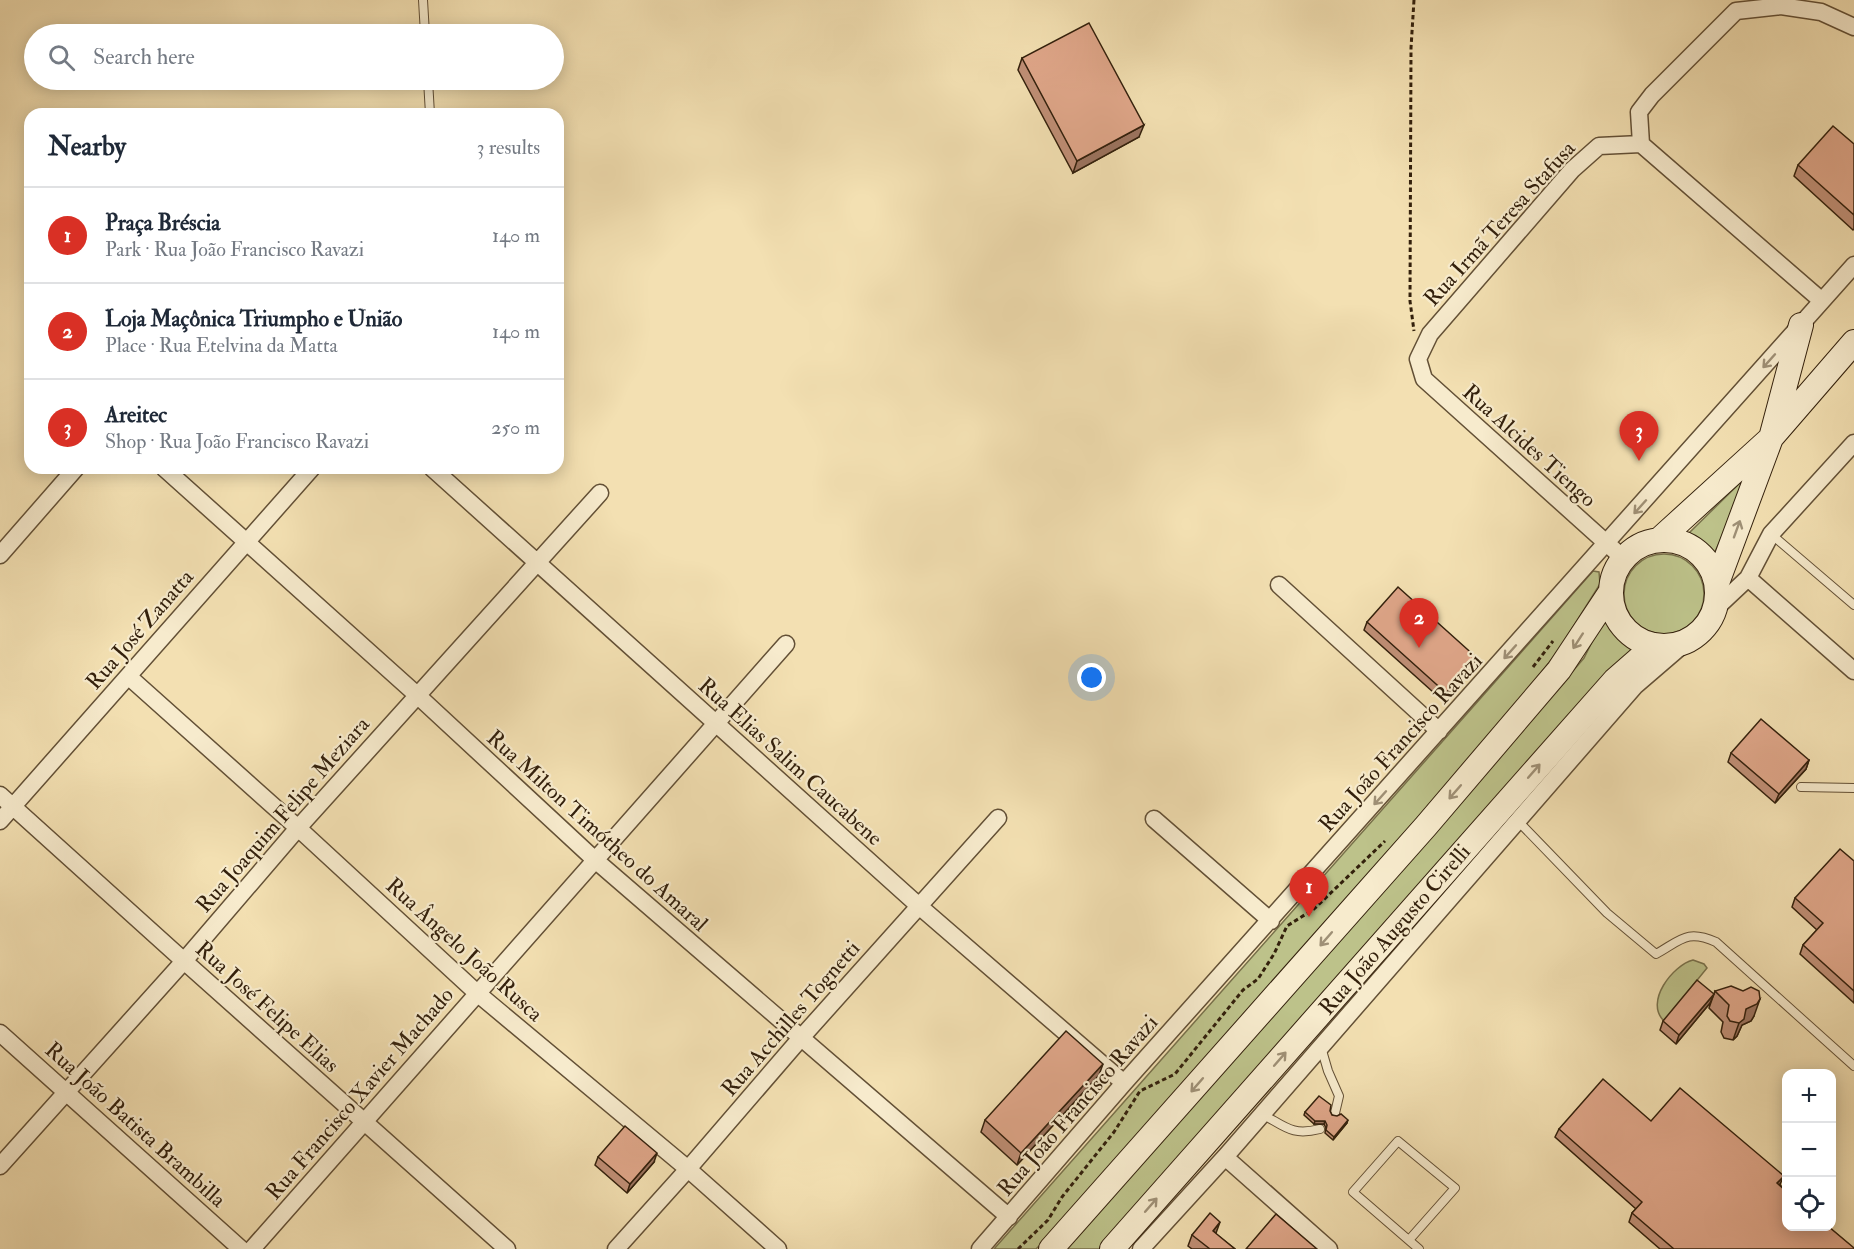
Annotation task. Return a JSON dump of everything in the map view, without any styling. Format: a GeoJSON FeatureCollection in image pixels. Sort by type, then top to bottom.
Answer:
{"type":"FeatureCollection","features":[{"type":"Feature","properties":{"kind":"main road"},"geometry":{"type":"LineString","coordinates":[[1717,583],[1712,568],[1703,555],[1676,540],[1660,539],[1615,551],[1610,593],[1614,611],[1623,627],[1638,639],[1655,645],[1668,646],[1685,643],[1708,624],[1715,609],[1717,583],[1771,438],[1801,325]]}},
{"type":"Feature","properties":{"kind":"main road"},"geometry":{"type":"LineString","coordinates":[[1660,539],[1771,438],[1854,342]]}},
{"type":"Feature","properties":{"kind":"main road"},"geometry":{"type":"LineString","coordinates":[[1051,1249],[1426,826],[1559,670],[1610,593]]}},
{"type":"Feature","properties":{"kind":"main road"},"geometry":{"type":"LineString","coordinates":[[1112,1249],[1615,680],[1655,645]]}},
{"type":"Feature","properties":{"kind":"street"},"geometry":{"type":"LineString","coordinates":[[1822,301],[1641,144],[1639,112],[1652,95],[1736,11],[1781,6],[1821,12],[1854,27]]}},
{"type":"Feature","properties":{"kind":"street","name":"Rua Irmã Teresa Stafusa"},"geometry":{"type":"LineString","coordinates":[[1418,359],[1430,334],[1572,170],[1599,146],[1641,144]]}},
{"type":"Feature","properties":{"kind":"street","name":"Rua João Francisco Ravazi"},"geometry":{"type":"LineString","coordinates":[[981,1249],[1124,1083],[1439,731],[1615,551],[1801,325],[1854,265]]}},
{"type":"Feature","properties":{"kind":"street","name":"Rua Alcides Tiengo"},"geometry":{"type":"LineString","coordinates":[[1418,359],[1424,379],[1615,551]]}},
{"type":"Feature","properties":{"kind":"street"},"geometry":{"type":"LineString","coordinates":[[1715,609],[1748,578],[1772,534],[1854,443]]}},
{"type":"Feature","properties":{"kind":"street"},"geometry":{"type":"LineString","coordinates":[[0,555],[71,474]]}},
{"type":"Feature","properties":{"kind":"street","name":"Rua Milton Timótheo do Amaral"},"geometry":{"type":"LineString","coordinates":[[171,474],[417,695],[594,859],[1009,1217]]}},
{"type":"Feature","properties":{"kind":"street","name":"Rua José Zanatta"},"geometry":{"type":"LineString","coordinates":[[0,821],[6,800],[128,676],[307,474]]}},
{"type":"Feature","properties":{"kind":"street","name":"Rua Elias Salim Caucabene"},"geometry":{"type":"LineString","coordinates":[[439,474],[919,906],[1124,1083]]}},
{"type":"Feature","properties":{"kind":"street","name":"Rua Joaquim Felipe Meziara"},"geometry":{"type":"LineString","coordinates":[[0,1166],[184,961],[298,828],[600,493]]}},
{"type":"Feature","properties":{"kind":"street"},"geometry":{"type":"LineString","coordinates":[[1748,578],[1854,671]]}},
{"type":"Feature","properties":{"kind":"street"},"geometry":{"type":"LineString","coordinates":[[1279,585],[1439,731]]}},
{"type":"Feature","properties":{"kind":"street","name":"Rua João Augusto Cirelli"},"geometry":{"type":"LineString","coordinates":[[1141,1249],[1225,1157],[1519,822],[1635,686],[1685,643]]}},
{"type":"Feature","properties":{"kind":"street","name":"Rua Francisco Xavier Machado"},"geometry":{"type":"LineString","coordinates":[[252,1249],[786,644]]}},
{"type":"Feature","properties":{"kind":"street","name":"Rua Ângelo João Rusca"},"geometry":{"type":"LineString","coordinates":[[128,676],[477,993],[688,1169],[778,1249]]}},
{"type":"Feature","properties":{"kind":"street","name":"Rua José Felipe Elias"},"geometry":{"type":"LineString","coordinates":[[6,800],[507,1249]]}},
{"type":"Feature","properties":{"kind":"street","name":"Rua Acchilles Tognetti"},"geometry":{"type":"LineString","coordinates":[[616,1249],[998,818]]}},
{"type":"Feature","properties":{"kind":"street"},"geometry":{"type":"LineString","coordinates":[[1154,819],[1271,921]]}},
{"type":"Feature","properties":{"kind":"street","name":"Rua João Batista Brambilla"},"geometry":{"type":"LineString","coordinates":[[0,1033],[241,1249]]}},
{"type":"Feature","properties":{"kind":"street"},"geometry":{"type":"LineString","coordinates":[[1225,1157],[1329,1249]]}},
{"type":"Feature","properties":{"kind":"lane"},"geometry":{"type":"LineString","coordinates":[[423,0],[424,24]]}},
{"type":"Feature","properties":{"kind":"lane"},"geometry":{"type":"LineString","coordinates":[[429,90],[430,108]]}},
{"type":"Feature","properties":{"kind":"lane"},"geometry":{"type":"LineString","coordinates":[[1772,534],[1854,605]]}},
{"type":"Feature","properties":{"kind":"lane"},"geometry":{"type":"LineString","coordinates":[[1801,787],[1854,788]]}},
{"type":"Feature","properties":{"kind":"lane"},"geometry":{"type":"LineString","coordinates":[[1519,822],[1607,913],[1656,954],[1690,935],[1703,936],[1716,942],[1854,1066]]}},
{"type":"Feature","properties":{"kind":"lane"},"geometry":{"type":"LineString","coordinates":[[1321,1047],[1339,1096],[1335,1113]]}},
{"type":"Feature","properties":{"kind":"lane"},"geometry":{"type":"LineString","coordinates":[[1262,1114],[1293,1131],[1304,1133],[1320,1129]]}},
{"type":"Feature","properties":{"kind":"lane"},"geometry":{"type":"LineString","coordinates":[[1409,1240],[1455,1188],[1398,1141],[1353,1192],[1419,1249]]}},
{"type":"Feature","properties":{"kind":"path"},"geometry":{"type":"LineString","coordinates":[[1414,0],[1411,48],[1410,301],[1418,359]]}},
{"type":"Feature","properties":{"kind":"path"},"geometry":{"type":"LineString","coordinates":[[1529,673],[1554,639]]}},
{"type":"Feature","properties":{"kind":"path"},"geometry":{"type":"LineString","coordinates":[[1018,1249],[1048,1221],[1062,1197],[1114,1132],[1140,1091],[1175,1074],[1243,990],[1258,979],[1274,954],[1287,926],[1314,909],[1385,840]]}},
{"type":"Feature","properties":{"kind":"green space"},"geometry":{"type":"Polygon","coordinates":[[[1744,479],[1747,481],[1714,554],[1689,533],[1744,479]]]}},
{"type":"Feature","properties":{"kind":"green space"},"geometry":{"type":"Polygon","coordinates":[[[1664,554],[1679,557],[1692,566],[1701,579],[1704,594],[1701,609],[1692,622],[1679,631],[1664,634],[1649,631],[1636,622],[1627,609],[1624,594],[1627,579],[1636,566],[1649,557],[1664,554]]]}},
{"type":"Feature","properties":{"kind":"green space"},"geometry":{"type":"Polygon","coordinates":[[[1593,571],[1599,572],[1600,584],[1558,651],[1509,714],[1051,1234],[1036,1249],[994,1249],[1593,571]]]}},
{"type":"Feature","properties":{"kind":"green space"},"geometry":{"type":"Polygon","coordinates":[[[1604,618],[1607,618],[1634,652],[1101,1249],[1063,1249],[1419,851],[1584,658],[1604,618]]]}},
{"type":"Feature","properties":{"kind":"green space"},"geometry":{"type":"Polygon","coordinates":[[[1693,960],[1704,964],[1707,968],[1664,1021],[1657,1004],[1659,995],[1670,976],[1685,963],[1693,960]]]}},
{"type":"Feature","properties":{"kind":"building"},"geometry":{"type":"Polygon","coordinates":[[[1089,23],[1144,125],[1077,161],[1022,58],[1089,23]]]}},
{"type":"Feature","properties":{"kind":"building"},"geometry":{"type":"Polygon","coordinates":[[[1833,126],[1854,144],[1854,215],[1798,165],[1833,126]]]}},
{"type":"Feature","properties":{"kind":"building"},"geometry":{"type":"Polygon","coordinates":[[[1398,587],[1477,658],[1446,693],[1367,622],[1398,587]]]}},
{"type":"Feature","properties":{"kind":"building"},"geometry":{"type":"Polygon","coordinates":[[[1761,719],[1809,760],[1779,794],[1731,753],[1761,719]]]}},
{"type":"Feature","properties":{"kind":"building"},"geometry":{"type":"Polygon","coordinates":[[[1840,849],[1854,861],[1854,991],[1803,945],[1823,923],[1795,898],[1840,849]]]}},
{"type":"Feature","properties":{"kind":"building"},"geometry":{"type":"Polygon","coordinates":[[[1697,980],[1714,994],[1679,1035],[1663,1021],[1697,980]]]}},
{"type":"Feature","properties":{"kind":"building"},"geometry":{"type":"Polygon","coordinates":[[[1731,986],[1743,991],[1751,987],[1759,991],[1760,999],[1757,1004],[1746,1009],[1744,1019],[1739,1023],[1730,1021],[1727,1016],[1729,1005],[1715,991],[1731,986]]]}},
{"type":"Feature","properties":{"kind":"building"},"geometry":{"type":"Polygon","coordinates":[[[1066,1031],[1103,1064],[1021,1153],[985,1120],[1066,1031]]]}},
{"type":"Feature","properties":{"kind":"building"},"geometry":{"type":"Polygon","coordinates":[[[1603,1079],[1651,1121],[1680,1088],[1782,1174],[1782,1178],[1777,1183],[1782,1187],[1782,1231],[1834,1231],[1854,1249],[1674,1249],[1632,1213],[1642,1202],[1559,1129],[1603,1079]]]}},
{"type":"Feature","properties":{"kind":"building"},"geometry":{"type":"Polygon","coordinates":[[[1319,1096],[1331,1105],[1332,1115],[1341,1114],[1348,1120],[1334,1137],[1326,1130],[1325,1121],[1315,1121],[1305,1112],[1319,1096]]]}},
{"type":"Feature","properties":{"kind":"building"},"geometry":{"type":"Polygon","coordinates":[[[625,1126],[657,1153],[630,1184],[598,1157],[625,1126]]]}},
{"type":"Feature","properties":{"kind":"building"},"geometry":{"type":"Polygon","coordinates":[[[1210,1213],[1220,1222],[1213,1231],[1235,1249],[1210,1249],[1192,1235],[1210,1213]]]}},
{"type":"Feature","properties":{"kind":"building"},"geometry":{"type":"Polygon","coordinates":[[[1276,1214],[1317,1249],[1246,1249],[1276,1214]]]}},
{"type":"Feature","properties":{"kind":"place","name":"Areitec"},"geometry":{"type":"Point","coordinates":[1639,461]}},
{"type":"Feature","properties":{"kind":"place","name":"Loja Maçônica Triumpho e União"},"geometry":{"type":"Point","coordinates":[1419,648]}},
{"type":"Feature","properties":{"kind":"place","name":"Praça Bréscia"},"geometry":{"type":"Point","coordinates":[1309,917]}}]}
